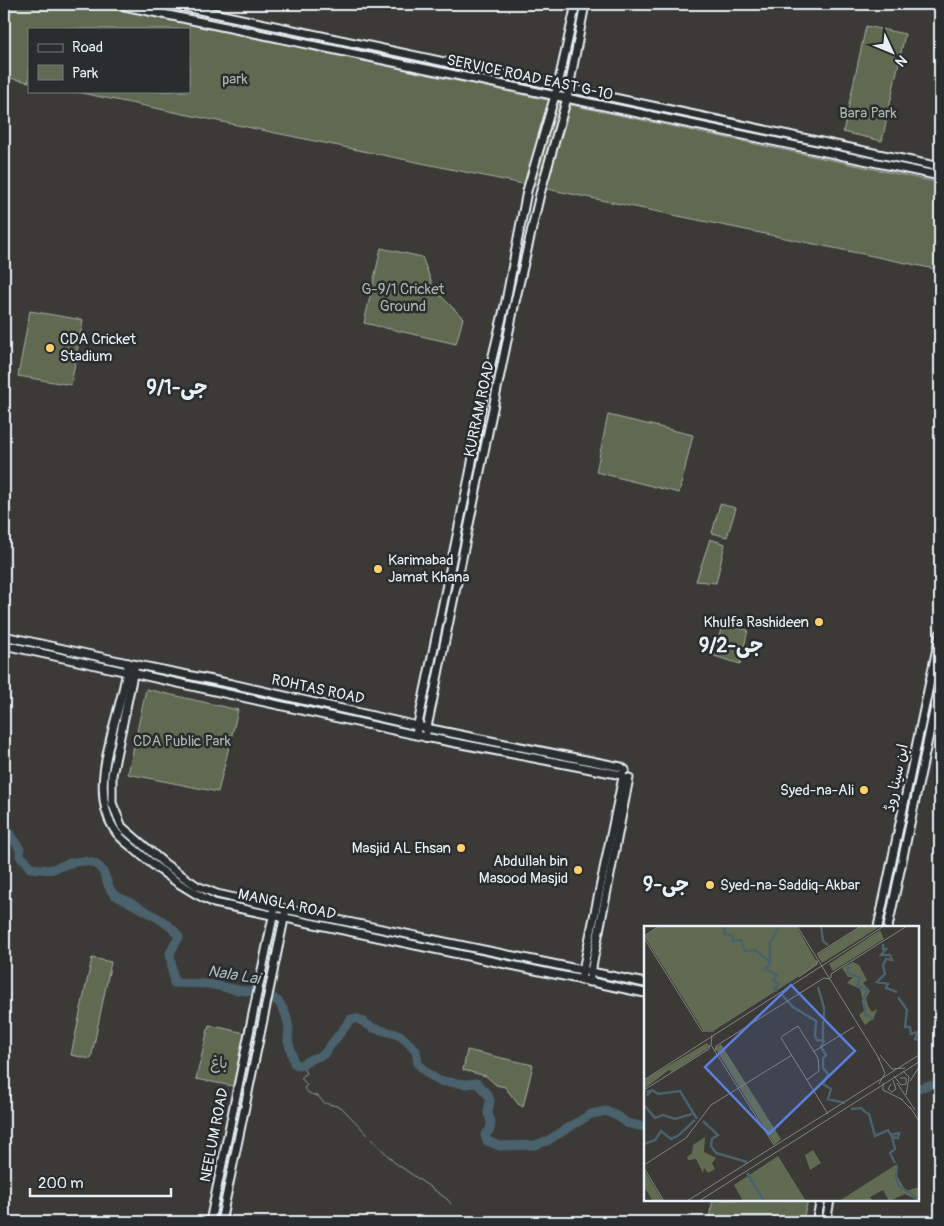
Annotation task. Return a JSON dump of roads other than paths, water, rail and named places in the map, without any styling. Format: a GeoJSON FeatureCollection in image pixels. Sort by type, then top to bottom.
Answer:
{"type":"FeatureCollection","features":[{"type":"Feature","properties":{"kind":"main road","name":"SERVICE ROAD EAST G-10"},"geometry":{"type":"LineString","coordinates":[[115,4],[940,176]]}},
{"type":"Feature","properties":{"kind":"main road","name":"SERVICE ROAD EAST G-10"},"geometry":{"type":"LineString","coordinates":[[171,4],[343,42],[558,85],[940,167]]}},
{"type":"Feature","properties":{"kind":"main road","name":"KURRAM ROAD"},"geometry":{"type":"LineString","coordinates":[[425,737],[422,726],[435,638],[471,468],[483,397],[506,301],[527,191],[558,85],[576,4]]}},
{"type":"Feature","properties":{"kind":"main road","name":"KURRAM ROAD"},"geometry":{"type":"LineString","coordinates":[[416,734],[422,726],[445,642],[515,302],[540,194],[566,98],[585,4]]}},
{"type":"Feature","properties":{"kind":"main road"},"geometry":{"type":"LineString","coordinates":[[214,24],[216,13]]}},
{"type":"Feature","properties":{"kind":"main road","name":"ابن سینا روڈ"},"geometry":{"type":"LineString","coordinates":[[878,926],[940,634]]}},
{"type":"Feature","properties":{"kind":"main road","name":"ROHTAS ROAD"},"geometry":{"type":"LineString","coordinates":[[4,636],[425,737],[625,775]]}},
{"type":"Feature","properties":{"kind":"main road","name":"ROHTAS ROAD"},"geometry":{"type":"LineString","coordinates":[[4,645],[293,698],[621,767],[625,775]]}},
{"type":"Feature","properties":{"kind":"main road","name":"MANGLA ROAD"},"geometry":{"type":"LineString","coordinates":[[131,668],[112,775],[112,803],[122,827],[165,864],[197,886],[217,894],[275,907],[644,983]]}},
{"type":"Feature","properties":{"kind":"main road","name":"MANGLA ROAD"},"geometry":{"type":"LineString","coordinates":[[131,668],[104,772],[103,803],[114,831],[159,871],[193,893],[214,903],[644,993]]}},
{"type":"Feature","properties":{"kind":"main road","name":"ابن سینا روڈ"},"geometry":{"type":"LineString","coordinates":[[888,926],[940,683]]}},
{"type":"Feature","properties":{"kind":"main road"},"geometry":{"type":"LineString","coordinates":[[291,706],[293,698]]}},
{"type":"Feature","properties":{"kind":"main road"},"geometry":{"type":"LineString","coordinates":[[581,980],[625,775]]}},
{"type":"Feature","properties":{"kind":"main road"},"geometry":{"type":"LineString","coordinates":[[589,982],[625,775]]}},
{"type":"Feature","properties":{"kind":"main road","name":"NEELUM ROAD"},"geometry":{"type":"LineString","coordinates":[[210,1222],[275,907]]}},
{"type":"Feature","properties":{"kind":"main road","name":"NEELUM ROAD"},"geometry":{"type":"LineString","coordinates":[[220,1222],[286,909]]}},
{"type":"Feature","properties":{"kind":"main road"},"geometry":{"type":"LineString","coordinates":[[816,1222],[821,1201]]}},
{"type":"Feature","properties":{"kind":"main road"},"geometry":{"type":"LineString","coordinates":[[826,1222],[830,1201]]}},
{"type":"Feature","properties":{"kind":"waterway","name":"Nala Lai"},"geometry":{"type":"LineString","coordinates":[[4,824],[20,849],[20,856],[27,862],[30,868],[51,870],[66,864],[90,862],[101,868],[111,891],[115,895],[163,921],[175,931],[179,937],[170,953],[174,983],[208,984],[264,993],[279,1002],[286,1015],[289,1028],[288,1040],[294,1063],[299,1066],[323,1055],[351,1019],[358,1019],[373,1028],[400,1035],[416,1050],[418,1064],[439,1081],[466,1084],[477,1083],[488,1095],[490,1101],[488,1113],[491,1122],[490,1130],[485,1135],[487,1141],[500,1146],[535,1145],[547,1141],[591,1114],[606,1111],[619,1117],[626,1123],[644,1127]]}},
{"type":"Feature","properties":{"kind":"waterway"},"geometry":{"type":"LineString","coordinates":[[301,1065],[306,1073],[301,1078],[307,1085],[304,1088],[307,1091],[318,1096],[324,1103],[341,1107],[394,1162],[447,1199],[451,1204]]}},
{"type":"Feature","properties":{"kind":"waterway","name":"Nala Lai"},"geometry":{"type":"LineString","coordinates":[[919,1088],[930,1085]]}},
{"type":"Feature","properties":{"kind":"place","name":"CDA Cricket Stadium"},"geometry":{"type":"Point","coordinates":[50,348]}},
{"type":"Feature","properties":{"kind":"place","name":"Karimabad Jamat Khana"},"geometry":{"type":"Point","coordinates":[378,569]}},
{"type":"Feature","properties":{"kind":"place","name":"Khulfa Rashideen"},"geometry":{"type":"Point","coordinates":[819,622]}},
{"type":"Feature","properties":{"kind":"place","name":"Syed-na-Ali"},"geometry":{"type":"Point","coordinates":[864,790]}},
{"type":"Feature","properties":{"kind":"place","name":"Masjid AL Ehsan"},"geometry":{"type":"Point","coordinates":[461,848]}},
{"type":"Feature","properties":{"kind":"place","name":"Abdullah bin Masood Masjid"},"geometry":{"type":"Point","coordinates":[578,870]}},
{"type":"Feature","properties":{"kind":"place","name":"Syed-na-Saddiq-Akbar"},"geometry":{"type":"Point","coordinates":[710,885]}},
{"type":"Feature","properties":{"kind":"district","name":"جی-9/1"},"geometry":{"type":"Point","coordinates":[177,387]}},
{"type":"Feature","properties":{"kind":"district","name":"جی-9/2"},"geometry":{"type":"Point","coordinates":[731,645]}},
{"type":"Feature","properties":{"kind":"district","name":"جی-9"},"geometry":{"type":"Point","coordinates":[666,884]}},
{"type":"Feature","properties":{"kind":"park label","name":"park"},"geometry":{"type":"Point","coordinates":[235,79]}},
{"type":"Feature","properties":{"kind":"park label","name":"Bara Park"},"geometry":{"type":"Point","coordinates":[868,113]}},
{"type":"Feature","properties":{"kind":"park label","name":"G-9/1 Cricket Ground"},"geometry":{"type":"Point","coordinates":[403,298]}},
{"type":"Feature","properties":{"kind":"park label","name":"CDA Public Park"},"geometry":{"type":"Point","coordinates":[182,741]}},
{"type":"Feature","properties":{"kind":"park label","name":"باغ"},"geometry":{"type":"Point","coordinates":[219,1063]}}]}
